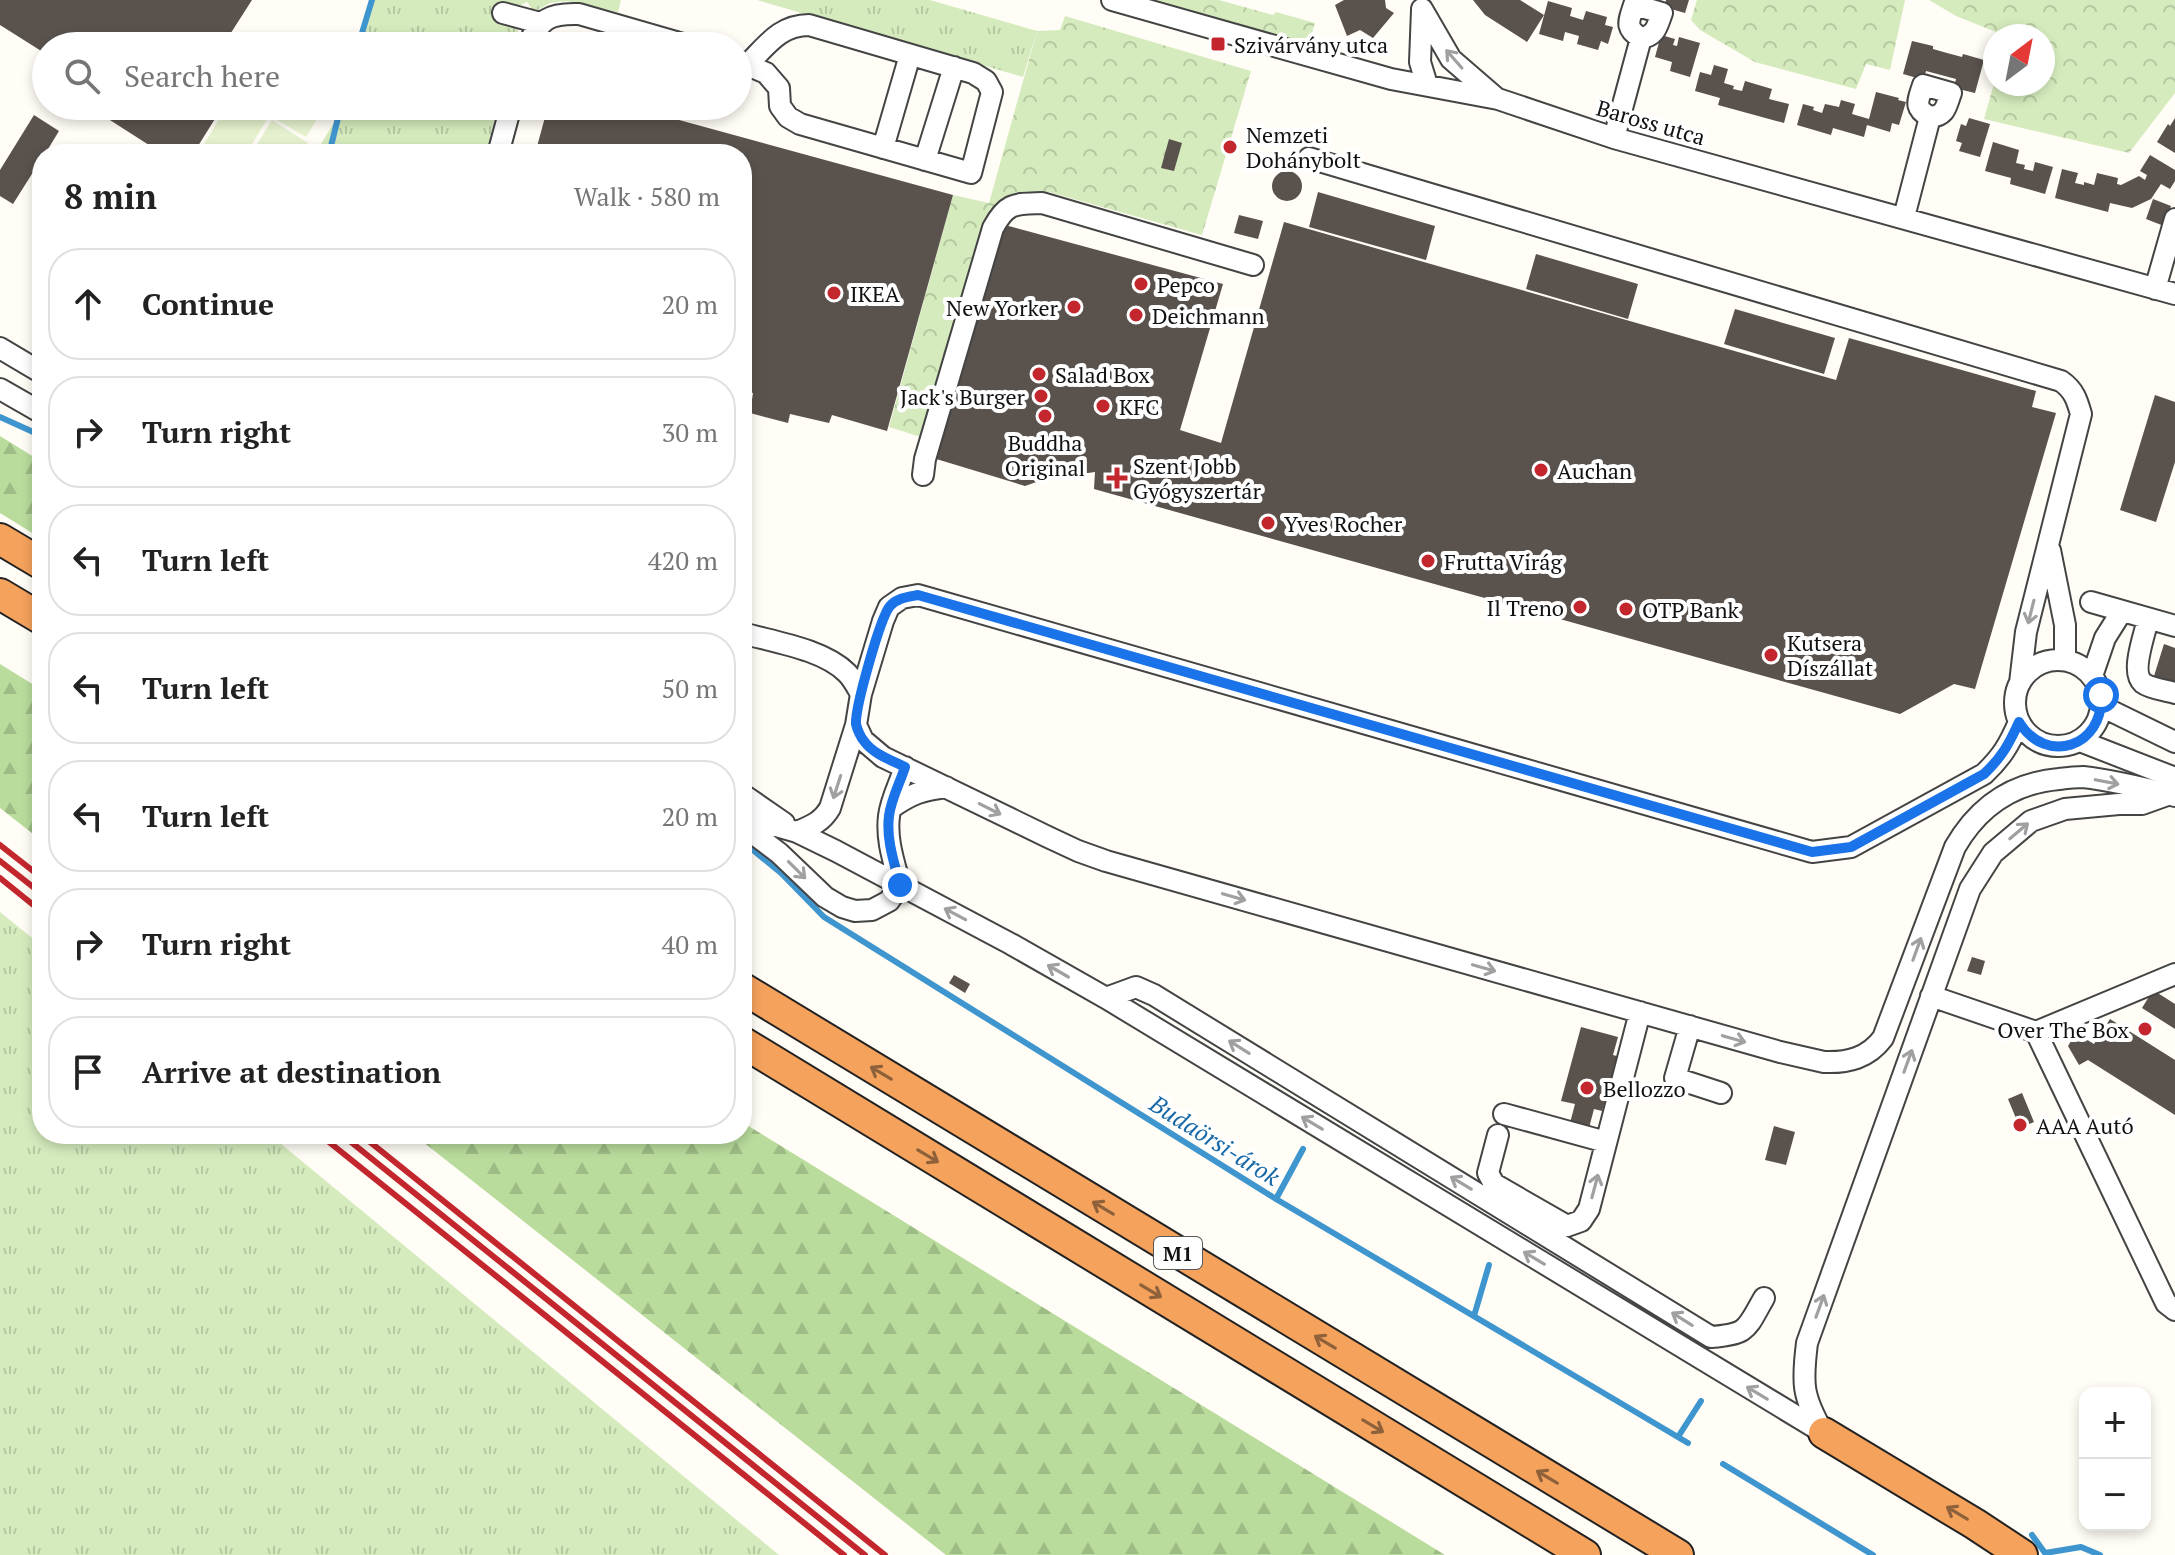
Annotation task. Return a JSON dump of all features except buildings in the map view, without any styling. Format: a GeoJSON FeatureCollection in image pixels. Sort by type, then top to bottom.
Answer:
{"type":"FeatureCollection","features":[{"type":"Feature","properties":{"kind":"highway"},"geometry":{"type":"LineString","coordinates":[[0,539],[32,558]]}},
{"type":"Feature","properties":{"kind":"highway"},"geometry":{"type":"LineString","coordinates":[[0,594],[32,613]]}},
{"type":"Feature","properties":{"kind":"highway","name":"M1"},"geometry":{"type":"LineString","coordinates":[[752,994],[1678,1555]]}},
{"type":"Feature","properties":{"kind":"highway","name":"M1"},"geometry":{"type":"LineString","coordinates":[[752,1048],[1585,1555]]}},
{"type":"Feature","properties":{"kind":"highway"},"geometry":{"type":"LineString","coordinates":[[1824,1433],[2022,1555]]}},
{"type":"Feature","properties":{"kind":"highway"},"geometry":{"type":"LineString","coordinates":[[1614,1518],[1699,1555]]}},
{"type":"Feature","properties":{"kind":"street","name":"Baross utca"},"geometry":{"type":"LineString","coordinates":[[1112,0],[1391,79],[1498,99],[1614,138],[2165,292]]}},
{"type":"Feature","properties":{"kind":"street"},"geometry":{"type":"LineString","coordinates":[[1421,5],[1420,62],[1427,85]]}},
{"type":"Feature","properties":{"kind":"street"},"geometry":{"type":"LineString","coordinates":[[1421,5],[1451,59],[1498,99]]}},
{"type":"Feature","properties":{"kind":"street"},"geometry":{"type":"LineString","coordinates":[[503,13],[540,23]]}},
{"type":"Feature","properties":{"kind":"street"},"geometry":{"type":"LineString","coordinates":[[535,32],[540,23],[560,14],[579,14],[641,32]]}},
{"type":"Feature","properties":{"kind":"street"},"geometry":{"type":"LineString","coordinates":[[752,55],[782,31],[795,25],[809,25],[973,73],[986,81],[992,92],[971,173],[800,124],[788,117],[780,106],[779,88],[766,73],[752,66]]}},
{"type":"Feature","properties":{"kind":"street"},"geometry":{"type":"LineString","coordinates":[[1614,138],[1641,38]]}},
{"type":"Feature","properties":{"kind":"street"},"geometry":{"type":"LineString","coordinates":[[883,148],[910,55]]}},
{"type":"Feature","properties":{"kind":"street"},"geometry":{"type":"LineString","coordinates":[[925,160],[954,67]]}},
{"type":"Feature","properties":{"kind":"street"},"geometry":{"type":"LineString","coordinates":[[1904,217],[1930,117]]}},
{"type":"Feature","properties":{"kind":"street"},"geometry":{"type":"LineString","coordinates":[[501,144],[507,120]]}},
{"type":"Feature","properties":{"kind":"street"},"geometry":{"type":"LineString","coordinates":[[1309,158],[2061,381],[2069,386],[2076,396],[2081,414],[2026,632],[2015,701],[2019,722],[2025,732],[2045,745],[2057,747],[2080,741],[2095,726],[2101,706],[2098,685],[2084,669],[2065,660],[2052,660],[2039,664],[2020,683]]}},
{"type":"Feature","properties":{"kind":"street"},"geometry":{"type":"LineString","coordinates":[[923,475],[925,459],[993,228],[1000,214],[1014,204],[1042,203],[1253,265]]}},
{"type":"Feature","properties":{"kind":"street"},"geometry":{"type":"LineString","coordinates":[[2165,292],[2175,219]]}},
{"type":"Feature","properties":{"kind":"street"},"geometry":{"type":"LineString","coordinates":[[0,348],[32,367]]}},
{"type":"Feature","properties":{"kind":"street"},"geometry":{"type":"LineString","coordinates":[[0,389],[32,407]]}},
{"type":"Feature","properties":{"kind":"street"},"geometry":{"type":"LineString","coordinates":[[2048,542],[2065,625],[2065,660]]}},
{"type":"Feature","properties":{"kind":"street"},"geometry":{"type":"LineString","coordinates":[[752,819],[797,832],[825,817],[856,725],[861,694],[889,607],[902,598],[918,595],[1812,852],[1851,847],[1984,774],[2009,746],[2019,722]]}},
{"type":"Feature","properties":{"kind":"street"},"geometry":{"type":"LineString","coordinates":[[2091,602],[2175,626]]}},
{"type":"Feature","properties":{"kind":"street"},"geometry":{"type":"LineString","coordinates":[[2092,676],[2105,638],[2122,611]]}},
{"type":"Feature","properties":{"kind":"street"},"geometry":{"type":"LineString","coordinates":[[2148,619],[2137,665],[2138,677],[2145,684],[2175,693]]}},
{"type":"Feature","properties":{"kind":"street"},"geometry":{"type":"LineString","coordinates":[[752,636],[808,651],[834,662],[848,674],[861,694]]}},
{"type":"Feature","properties":{"kind":"street"},"geometry":{"type":"LineString","coordinates":[[834,662],[859,654],[876,642]]}},
{"type":"Feature","properties":{"kind":"street"},"geometry":{"type":"LineString","coordinates":[[2101,706],[2175,742]]}},
{"type":"Feature","properties":{"kind":"street"},"geometry":{"type":"LineString","coordinates":[[856,725],[863,740],[883,757],[1068,847],[1106,861],[1824,1062],[1856,1059],[1872,1050],[1883,1038],[1955,847],[1977,815],[1990,804],[2010,791],[2031,783],[2082,777],[2173,789]]}},
{"type":"Feature","properties":{"kind":"street"},"geometry":{"type":"LineString","coordinates":[[2080,741],[2173,789]]}},
{"type":"Feature","properties":{"kind":"street"},"geometry":{"type":"LineString","coordinates":[[752,833],[779,853],[825,897],[855,911],[872,910],[889,901],[900,885],[888,830],[891,808],[905,767]]}},
{"type":"Feature","properties":{"kind":"street"},"geometry":{"type":"LineString","coordinates":[[891,808],[921,790],[946,787]]}},
{"type":"Feature","properties":{"kind":"street"},"geometry":{"type":"LineString","coordinates":[[1824,1433],[1810,1409],[1802,1378],[1807,1343],[1970,889],[1993,853],[2031,821],[2065,809],[2142,804],[2173,789]]}},
{"type":"Feature","properties":{"kind":"street"},"geometry":{"type":"LineString","coordinates":[[752,800],[797,832],[1106,998],[1824,1433]]}},
{"type":"Feature","properties":{"kind":"street"},"geometry":{"type":"LineString","coordinates":[[1931,996],[2036,1032],[2175,974]]}},
{"type":"Feature","properties":{"kind":"street"},"geometry":{"type":"LineString","coordinates":[[1106,998],[1136,987],[1154,995],[1711,1337],[1733,1336],[1745,1329],[1764,1298]]}},
{"type":"Feature","properties":{"kind":"street"},"geometry":{"type":"LineString","coordinates":[[1498,1135],[1488,1173],[1494,1184],[1567,1226],[1581,1221],[1589,1209],[1640,1012]]}},
{"type":"Feature","properties":{"kind":"street"},"geometry":{"type":"LineString","coordinates":[[1690,1026],[1675,1078],[1721,1093]]}},
{"type":"Feature","properties":{"kind":"street"},"geometry":{"type":"LineString","coordinates":[[2036,1032],[2166,1303],[2175,1310]]}},
{"type":"Feature","properties":{"kind":"street"},"geometry":{"type":"LineString","coordinates":[[1512,1116],[1606,1142]]}},
{"type":"Feature","properties":{"kind":"green space"},"geometry":{"type":"Polygon","coordinates":[[[374,0],[621,0],[618,12],[566,1],[550,3],[534,12],[527,2],[519,6],[502,2],[497,20],[519,27],[518,32],[365,32],[374,0]]]}},
{"type":"Feature","properties":{"kind":"green space"},"geometry":{"type":"Polygon","coordinates":[[[757,0],[930,0],[1037,31],[1023,77],[757,0]]]}},
{"type":"Feature","properties":{"kind":"green space"},"geometry":{"type":"Polygon","coordinates":[[[1145,0],[1219,0],[1315,23],[1308,46],[1145,0]]]}},
{"type":"Feature","properties":{"kind":"green space"},"geometry":{"type":"Polygon","coordinates":[[[1697,0],[1905,0],[1890,70],[1866,64],[1856,89],[1755,62],[1700,30],[1691,20],[1697,0]]]}},
{"type":"Feature","properties":{"kind":"green space"},"geometry":{"type":"Polygon","coordinates":[[[1929,0],[2175,0],[2175,93],[2129,153],[1984,119],[1990,96],[2055,96],[2055,24],[1983,24],[1983,27],[1929,0]]]}},
{"type":"Feature","properties":{"kind":"green space"},"geometry":{"type":"Polygon","coordinates":[[[1065,16],[1251,71],[1202,235],[1049,192],[1018,193],[997,208],[980,235],[934,392],[929,428],[924,438],[889,427],[953,195],[989,203],[1037,31],[1060,30],[1065,16]]]}},
{"type":"Feature","properties":{"kind":"green space"},"geometry":{"type":"Polygon","coordinates":[[[219,120],[267,120],[252,144],[204,144],[219,120]]]}},
{"type":"Feature","properties":{"kind":"green space"},"geometry":{"type":"Polygon","coordinates":[[[272,120],[308,143],[307,144],[257,144],[272,120]]]}},
{"type":"Feature","properties":{"kind":"green space"},"geometry":{"type":"Polygon","coordinates":[[[277,120],[316,120],[306,137],[277,120]]]}},
{"type":"Feature","properties":{"kind":"green space"},"geometry":{"type":"Polygon","coordinates":[[[336,120],[494,120],[488,144],[321,144],[336,120]]]}},
{"type":"Feature","properties":{"kind":"green space"},"geometry":{"type":"Polygon","coordinates":[[[0,436],[32,456],[32,533],[0,513],[0,436]]]}},
{"type":"Feature","properties":{"kind":"green space"},"geometry":{"type":"Polygon","coordinates":[[[0,664],[32,684],[32,833],[0,808],[0,664]]]}},
{"type":"Feature","properties":{"kind":"green space"},"geometry":{"type":"Polygon","coordinates":[[[0,912],[32,938],[32,1144],[281,1144],[779,1555],[0,1555],[0,912]]]}},
{"type":"Feature","properties":{"kind":"green space"},"geometry":{"type":"Polygon","coordinates":[[[752,1128],[1445,1555],[946,1555],[426,1144],[752,1144],[752,1128]]]}},
{"type":"Feature","properties":{"kind":"waterway","name":"Budaörsi-árok"},"geometry":{"type":"LineString","coordinates":[[362,32],[372,0]]}},
{"type":"Feature","properties":{"kind":"waterway","name":"Budaörsi-árok"},"geometry":{"type":"LineString","coordinates":[[332,144],[338,120]]}},
{"type":"Feature","properties":{"kind":"waterway","name":"Budaörsi-árok"},"geometry":{"type":"LineString","coordinates":[[0,417],[32,431]]}},
{"type":"Feature","properties":{"kind":"waterway","name":"Budaörsi-árok"},"geometry":{"type":"LineString","coordinates":[[752,849],[781,873],[824,917],[1276,1199],[1688,1443]]}},
{"type":"Feature","properties":{"kind":"waterway"},"geometry":{"type":"LineString","coordinates":[[1276,1199],[1303,1149]]}},
{"type":"Feature","properties":{"kind":"waterway"},"geometry":{"type":"LineString","coordinates":[[1474,1316],[1489,1265]]}},
{"type":"Feature","properties":{"kind":"waterway"},"geometry":{"type":"LineString","coordinates":[[1678,1437],[1701,1401]]}},
{"type":"Feature","properties":{"kind":"waterway","name":"Budaörsi-árok"},"geometry":{"type":"LineString","coordinates":[[1723,1464],[1873,1555]]}},
{"type":"Feature","properties":{"kind":"waterway","name":"Budaörsi-árok"},"geometry":{"type":"LineString","coordinates":[[2032,1535],[2045,1553],[2081,1547],[2100,1555]]}},
{"type":"Feature","properties":{"kind":"railway"},"geometry":{"type":"LineString","coordinates":[[0,845],[32,870]]}},
{"type":"Feature","properties":{"kind":"railway"},"geometry":{"type":"LineString","coordinates":[[0,861],[32,886]]}},
{"type":"Feature","properties":{"kind":"railway"},"geometry":{"type":"LineString","coordinates":[[0,878],[32,904]]}},
{"type":"Feature","properties":{"kind":"railway"},"geometry":{"type":"LineString","coordinates":[[331,1144],[844,1555]]}},
{"type":"Feature","properties":{"kind":"railway"},"geometry":{"type":"LineString","coordinates":[[353,1144],[865,1555]]}},
{"type":"Feature","properties":{"kind":"railway"},"geometry":{"type":"LineString","coordinates":[[372,1144],[885,1555]]}},
{"type":"Feature","properties":{"kind":"place","name":"Szivárvány utca"},"geometry":{"type":"Point","coordinates":[1218,44]}},
{"type":"Feature","properties":{"kind":"place","name":"Nemzeti Dohánybolt"},"geometry":{"type":"Point","coordinates":[1230,147]}},
{"type":"Feature","properties":{"kind":"place","name":"Pepco"},"geometry":{"type":"Point","coordinates":[1141,284]}},
{"type":"Feature","properties":{"kind":"place","name":"IKEA"},"geometry":{"type":"Point","coordinates":[834,293]}},
{"type":"Feature","properties":{"kind":"place","name":"New Yorker"},"geometry":{"type":"Point","coordinates":[1074,307]}},
{"type":"Feature","properties":{"kind":"place","name":"Deichmann"},"geometry":{"type":"Point","coordinates":[1136,315]}},
{"type":"Feature","properties":{"kind":"place","name":"Salad Box"},"geometry":{"type":"Point","coordinates":[1039,374]}},
{"type":"Feature","properties":{"kind":"place","name":"Jack's Burger"},"geometry":{"type":"Point","coordinates":[1041,396]}},
{"type":"Feature","properties":{"kind":"place","name":"KFC"},"geometry":{"type":"Point","coordinates":[1103,406]}},
{"type":"Feature","properties":{"kind":"place","name":"Buddha Original"},"geometry":{"type":"Point","coordinates":[1045,416]}},
{"type":"Feature","properties":{"kind":"place","name":"Auchan"},"geometry":{"type":"Point","coordinates":[1541,470]}},
{"type":"Feature","properties":{"kind":"place","name":"Szent Jobb Gyógyszertár"},"geometry":{"type":"Point","coordinates":[1117,478]}},
{"type":"Feature","properties":{"kind":"place","name":"Yves Rocher"},"geometry":{"type":"Point","coordinates":[1268,523]}},
{"type":"Feature","properties":{"kind":"place","name":"Frutta Virág"},"geometry":{"type":"Point","coordinates":[1428,561]}},
{"type":"Feature","properties":{"kind":"place","name":"Il Treno"},"geometry":{"type":"Point","coordinates":[1580,607]}},
{"type":"Feature","properties":{"kind":"place","name":"OTP Bank"},"geometry":{"type":"Point","coordinates":[1626,609]}},
{"type":"Feature","properties":{"kind":"place","name":"Kutsera Díszállat"},"geometry":{"type":"Point","coordinates":[1771,655]}},
{"type":"Feature","properties":{"kind":"place","name":"Over The Box"},"geometry":{"type":"Point","coordinates":[2145,1029]}},
{"type":"Feature","properties":{"kind":"place","name":"Bellozzo"},"geometry":{"type":"Point","coordinates":[1587,1088]}},
{"type":"Feature","properties":{"kind":"place","name":"AAA Autó"},"geometry":{"type":"Point","coordinates":[2020,1125]}},
{"type":"Feature","properties":{"kind":"route"},"geometry":{"type":"LineString","coordinates":[[900,885],[888,830],[889,814],[905,767],[871,748],[856,725],[861,694],[889,607],[902,598],[918,595],[1812,852],[1851,847],[1984,774],[2009,746],[2019,722],[2034,740],[2045,745],[2057,747],[2080,741],[2095,726],[2101,695]]}}]}
